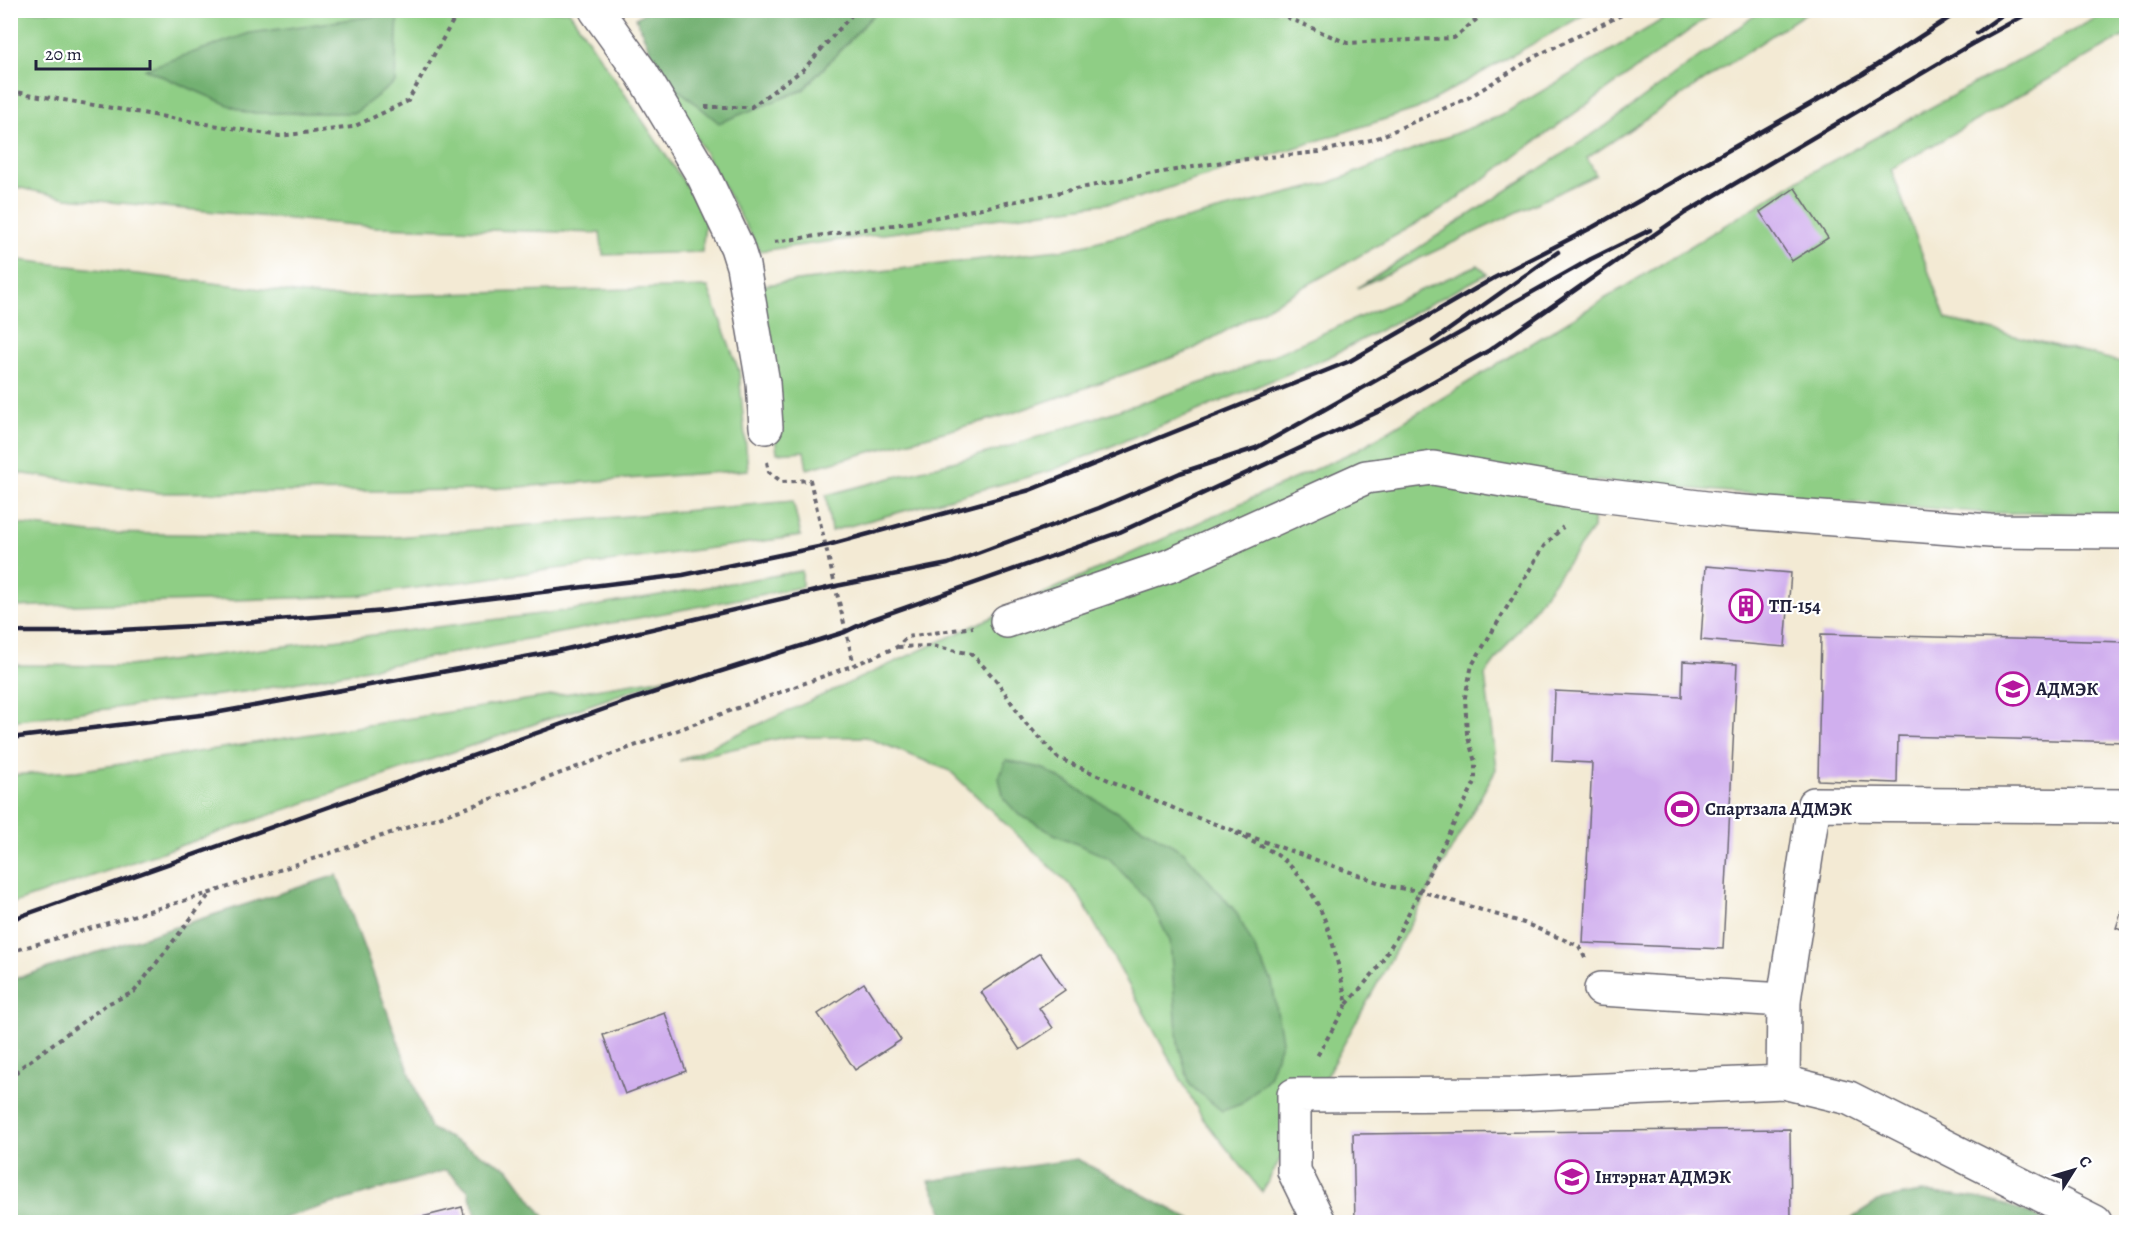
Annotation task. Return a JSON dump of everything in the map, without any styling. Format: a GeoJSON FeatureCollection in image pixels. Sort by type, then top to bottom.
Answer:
{"type":"FeatureCollection","features":[{"type":"Feature","properties":{"kind":"lane"},"geometry":{"type":"LineString","coordinates":[[597,10],[662,107],[704,177],[737,247],[744,266],[763,383],[766,427]]}},
{"type":"Feature","properties":{"kind":"lane"},"geometry":{"type":"LineString","coordinates":[[1007,621],[1169,566],[1366,477],[1433,468],[1615,497],[1731,511],[1990,531],[2127,532]]}},
{"type":"Feature","properties":{"kind":"lane"},"geometry":{"type":"LineString","coordinates":[[1784,1082],[1784,1000],[1814,804],[2127,806]]}},
{"type":"Feature","properties":{"kind":"lane"},"geometry":{"type":"LineString","coordinates":[[1601,988],[1784,1000]]}},
{"type":"Feature","properties":{"kind":"lane"},"geometry":{"type":"LineString","coordinates":[[1319,1222],[1294,1171],[1294,1095],[1516,1094],[1784,1082],[1849,1098],[2095,1222]]}},
{"type":"Feature","properties":{"kind":"path"},"geometry":{"type":"LineString","coordinates":[[10,91],[279,136],[353,127],[408,101],[459,10]]}},
{"type":"Feature","properties":{"kind":"path"},"geometry":{"type":"LineString","coordinates":[[662,107],[751,107],[804,69],[856,10]]}},
{"type":"Feature","properties":{"kind":"path"},"geometry":{"type":"LineString","coordinates":[[1270,10],[1347,43],[1454,38],[1488,10]]}},
{"type":"Feature","properties":{"kind":"path"},"geometry":{"type":"LineString","coordinates":[[737,247],[908,223],[1145,175],[1229,161],[1319,152],[1376,139],[1468,98],[1536,56],[1632,10]]}},
{"type":"Feature","properties":{"kind":"path"},"geometry":{"type":"LineString","coordinates":[[766,427],[765,456],[769,472],[782,482],[810,480],[854,665]]}},
{"type":"Feature","properties":{"kind":"path"},"geometry":{"type":"LineString","coordinates":[[1294,1095],[1347,1004],[1377,969],[1396,938],[1475,782],[1475,762],[1467,734],[1465,697],[1472,665],[1545,546],[1561,529],[1588,509],[1615,497]]}},
{"type":"Feature","properties":{"kind":"path"},"geometry":{"type":"LineString","coordinates":[[897,647],[907,637],[1007,621]]}},
{"type":"Feature","properties":{"kind":"path"},"geometry":{"type":"LineString","coordinates":[[10,952],[210,893],[466,808],[714,719],[897,647],[932,646],[972,654],[997,681],[1023,720],[1058,758],[1187,814],[1392,887],[1420,891],[1524,923],[1579,946],[1601,988]]}},
{"type":"Feature","properties":{"kind":"path"},"geometry":{"type":"LineString","coordinates":[[1230,829],[1284,860],[1323,913],[1335,946],[1347,1004]]}},
{"type":"Feature","properties":{"kind":"path"},"geometry":{"type":"LineString","coordinates":[[10,1080],[20,1068],[106,1004],[134,992],[210,893]]}},
{"type":"Feature","properties":{"kind":"green space"},"geometry":{"type":"Polygon","coordinates":[[[648,10],[877,11],[803,90],[719,123],[661,75],[636,18],[648,10]]]}},
{"type":"Feature","properties":{"kind":"green space"},"geometry":{"type":"Polygon","coordinates":[[[1762,10],[1809,11],[1587,158],[1596,175],[1357,288],[1604,127],[1762,10]]]}},
{"type":"Feature","properties":{"kind":"green space"},"geometry":{"type":"Polygon","coordinates":[[[10,11],[569,11],[706,215],[702,252],[603,255],[600,233],[377,227],[67,198],[11,186],[10,11]]]}},
{"type":"Feature","properties":{"kind":"green space"},"geometry":{"type":"Polygon","coordinates":[[[877,11],[1591,11],[1417,109],[1131,200],[760,251],[661,75],[803,90],[877,11]]]}},
{"type":"Feature","properties":{"kind":"green space"},"geometry":{"type":"Polygon","coordinates":[[[1677,11],[1716,11],[1441,210],[1188,352],[1010,414],[807,469],[804,451],[777,453],[756,286],[1067,249],[1329,183],[1500,116],[1677,11]]]}},
{"type":"Feature","properties":{"kind":"green space"},"geometry":{"type":"Polygon","coordinates":[[[2109,11],[2126,11],[2126,35],[1891,169],[1946,319],[2126,363],[2126,513],[1988,513],[1595,481],[1593,529],[1485,675],[1496,769],[1262,1192],[1203,1119],[1077,892],[950,771],[866,737],[785,737],[679,761],[1359,449],[1812,172],[2109,11]]]}},
{"type":"Feature","properties":{"kind":"green space"},"geometry":{"type":"Polygon","coordinates":[[[398,13],[395,82],[355,113],[247,113],[145,69],[250,33],[398,13]]]}},
{"type":"Feature","properties":{"kind":"green space"},"geometry":{"type":"Polygon","coordinates":[[[11,259],[329,297],[708,287],[739,371],[748,470],[476,490],[160,493],[11,472],[11,259]]]}},
{"type":"Feature","properties":{"kind":"green space"},"geometry":{"type":"Polygon","coordinates":[[[1478,265],[1487,274],[1329,357],[1053,470],[831,531],[826,495],[998,450],[1237,371],[1478,265]]]}},
{"type":"Feature","properties":{"kind":"green space"},"geometry":{"type":"Polygon","coordinates":[[[793,501],[801,536],[356,596],[11,607],[11,523],[91,533],[398,537],[793,501]]]}},
{"type":"Feature","properties":{"kind":"green space"},"geometry":{"type":"Polygon","coordinates":[[[802,571],[802,587],[251,691],[11,721],[11,665],[129,666],[571,610],[802,571]]]}},
{"type":"Feature","properties":{"kind":"green space"},"geometry":{"type":"Polygon","coordinates":[[[671,677],[11,904],[11,775],[77,771],[671,677]]]}},
{"type":"Feature","properties":{"kind":"green space"},"geometry":{"type":"Polygon","coordinates":[[[1006,760],[1044,769],[1184,852],[1236,912],[1272,982],[1282,1041],[1269,1077],[1241,1104],[1222,1111],[1190,1085],[1178,1044],[1170,941],[1151,904],[1109,858],[1054,834],[1018,814],[1004,799],[999,778],[1006,760]]]}},
{"type":"Feature","properties":{"kind":"green space"},"geometry":{"type":"Polygon","coordinates":[[[337,875],[430,1128],[509,1169],[548,1222],[478,1222],[468,1190],[446,1170],[270,1222],[11,1222],[11,980],[337,875]]]}},
{"type":"Feature","properties":{"kind":"green space"},"geometry":{"type":"Polygon","coordinates":[[[1077,1159],[1195,1222],[948,1222],[929,1181],[1077,1159]]]}},
{"type":"Feature","properties":{"kind":"green space"},"geometry":{"type":"Polygon","coordinates":[[[1921,1192],[2001,1203],[2046,1222],[1846,1222],[1882,1199],[1921,1192]]]}},
{"type":"Feature","properties":{"kind":"building"},"geometry":{"type":"Polygon","coordinates":[[[1795,188],[1828,238],[1792,261],[1760,212],[1795,188]]]}},
{"type":"Feature","properties":{"kind":"building","name":"ТП-154"},"geometry":{"type":"Polygon","coordinates":[[[1706,566],[1791,573],[1785,647],[1701,640],[1706,566]]]}},
{"type":"Feature","properties":{"kind":"building","name":"АДМЭК"},"geometry":{"type":"Polygon","coordinates":[[[1821,634],[2126,642],[2126,742],[1898,736],[1897,783],[1818,780],[1821,634]]]}},
{"type":"Feature","properties":{"kind":"building"},"geometry":{"type":"Polygon","coordinates":[[[1683,661],[1737,664],[1723,949],[1583,943],[1592,763],[1552,761],[1555,691],[1682,697],[1683,661]]]}},
{"type":"Feature","properties":{"kind":"building"},"geometry":{"type":"Polygon","coordinates":[[[2126,898],[2126,932],[2116,928],[2126,898]]]}},
{"type":"Feature","properties":{"kind":"building"},"geometry":{"type":"Polygon","coordinates":[[[1040,953],[1065,990],[1039,1008],[1053,1028],[1020,1050],[981,992],[1040,953]]]}},
{"type":"Feature","properties":{"kind":"building"},"geometry":{"type":"Polygon","coordinates":[[[864,983],[901,1040],[855,1070],[818,1014],[864,983]]]}},
{"type":"Feature","properties":{"kind":"building"},"geometry":{"type":"Polygon","coordinates":[[[665,1013],[686,1071],[625,1094],[603,1035],[665,1013]]]}},
{"type":"Feature","properties":{"kind":"building","name":"Інтэрнат АДМЭК"},"geometry":{"type":"Polygon","coordinates":[[[1790,1129],[1791,1221],[1355,1222],[1353,1134],[1790,1129]]]}},
{"type":"Feature","properties":{"kind":"building"},"geometry":{"type":"Polygon","coordinates":[[[462,1207],[466,1222],[402,1222],[462,1207]]]}},
{"type":"Feature","properties":{"kind":"railway"},"geometry":{"type":"LineString","coordinates":[[10,632],[83,632],[230,624],[385,611],[683,575],[828,545],[1030,490],[1350,361],[1494,278],[1593,227],[1863,74],[1961,10]]}},
{"type":"Feature","properties":{"kind":"railway"},"geometry":{"type":"LineString","coordinates":[[1977,33],[2009,10]]}},
{"type":"Feature","properties":{"kind":"railway"},"geometry":{"type":"LineString","coordinates":[[10,920],[627,701],[845,632],[870,620],[1120,532],[1384,409],[1488,351],[1685,213],[1970,45],[2034,10]]}},
{"type":"Feature","properties":{"kind":"railway"},"geometry":{"type":"LineString","coordinates":[[10,738],[209,714],[558,651],[836,586],[948,564],[1099,508],[1180,473],[1256,448],[1591,259],[1650,230]]}},
{"type":"Feature","properties":{"kind":"railway"},"geometry":{"type":"LineString","coordinates":[[1433,341],[1558,252]]}},
{"type":"Feature","properties":{"kind":"place","name":"ТП-154"},"geometry":{"type":"Point","coordinates":[1746,606]}},
{"type":"Feature","properties":{"kind":"place","name":"АДМЭК"},"geometry":{"type":"Point","coordinates":[2013,689]}},
{"type":"Feature","properties":{"kind":"place","name":"Спартзала АДМЭК"},"geometry":{"type":"Point","coordinates":[1682,809]}},
{"type":"Feature","properties":{"kind":"place","name":"Інтэрнат АДМЭК"},"geometry":{"type":"Point","coordinates":[1572,1177]}}]}
